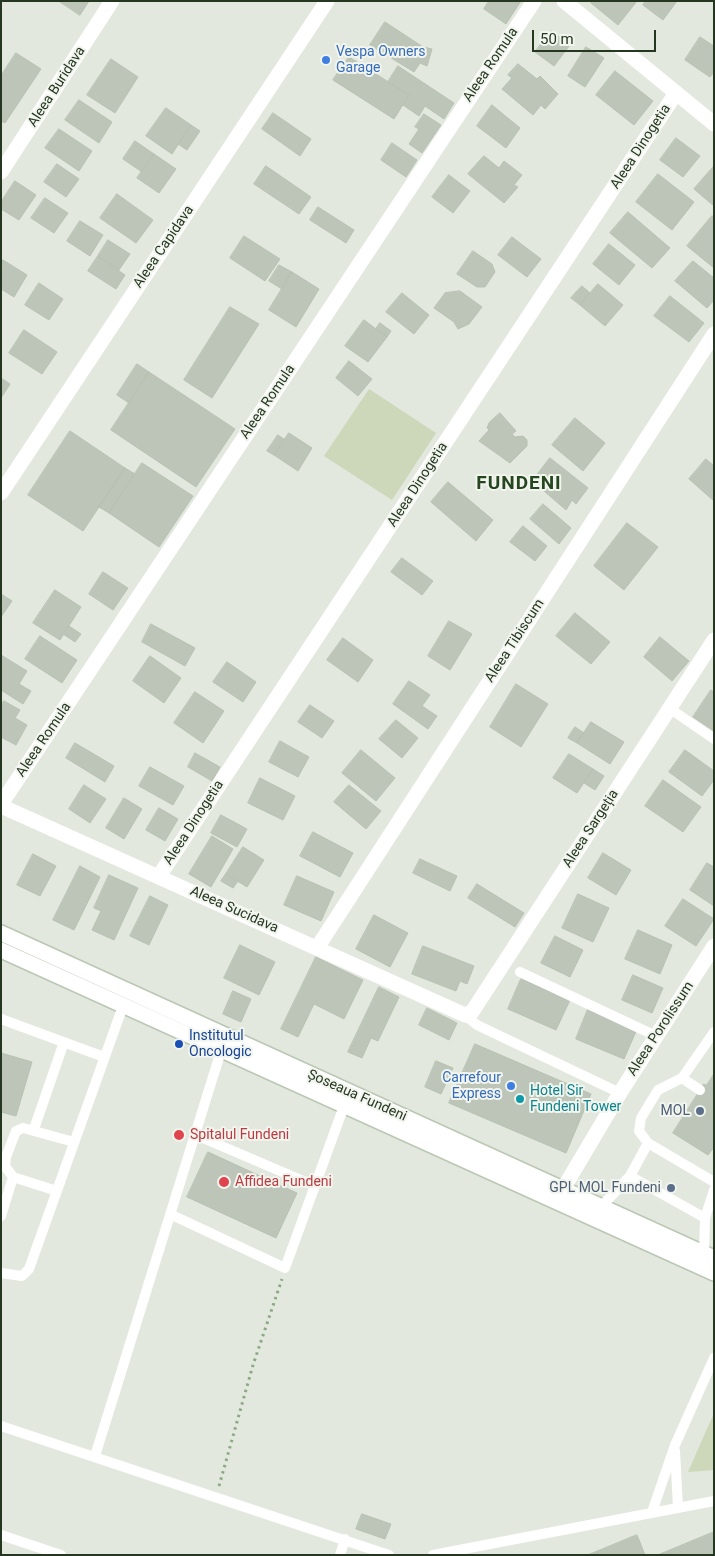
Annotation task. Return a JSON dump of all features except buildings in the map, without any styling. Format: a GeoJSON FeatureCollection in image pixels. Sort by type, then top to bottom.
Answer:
{"type":"FeatureCollection","features":[{"type":"Feature","properties":{"kind":"street","name":"Aleea Buridava"},"geometry":{"type":"LineString","coordinates":[[1,172],[112,1]]}},
{"type":"Feature","properties":{"kind":"street","name":"Aleea Capidava"},"geometry":{"type":"LineString","coordinates":[[1,493],[327,1]]}},
{"type":"Feature","properties":{"kind":"street","name":"Aleea Romula"},"geometry":{"type":"LineString","coordinates":[[1,805],[534,1]]}},
{"type":"Feature","properties":{"kind":"street"},"geometry":{"type":"LineString","coordinates":[[564,1],[714,124]]}},
{"type":"Feature","properties":{"kind":"street","name":"Aleea Dinogetia"},"geometry":{"type":"LineString","coordinates":[[159,876],[676,93]]}},
{"type":"Feature","properties":{"kind":"street","name":"Aleea Tibiscum"},"geometry":{"type":"LineString","coordinates":[[317,948],[714,334]]}},
{"type":"Feature","properties":{"kind":"street","name":"Aleea Sargeția"},"geometry":{"type":"LineString","coordinates":[[465,1015],[472,1012],[714,640]]}},
{"type":"Feature","properties":{"kind":"street","name":"Aleea Sucidava"},"geometry":{"type":"LineString","coordinates":[[1,805],[465,1015]]}},
{"type":"Feature","properties":{"kind":"street","name":"Șoseaua Fundeni"},"geometry":{"type":"LineString","coordinates":[[1,933],[709,1256]]}},
{"type":"Feature","properties":{"kind":"street","name":"Aleea Porolissum"},"geometry":{"type":"LineString","coordinates":[[563,1189],[620,1093],[714,946]]}},
{"type":"Feature","properties":{"kind":"street","name":"Șoseaua Fundeni"},"geometry":{"type":"LineString","coordinates":[[1,950],[714,1273]]}},
{"type":"Feature","properties":{"kind":"lane"},"geometry":{"type":"LineString","coordinates":[[669,708],[714,739]]}},
{"type":"Feature","properties":{"kind":"lane"},"geometry":{"type":"LineString","coordinates":[[520,972],[656,1036]]}},
{"type":"Feature","properties":{"kind":"lane"},"geometry":{"type":"LineString","coordinates":[[1,1273],[22,1276],[29,1269],[122,1006]]}},
{"type":"Feature","properties":{"kind":"lane"},"geometry":{"type":"LineString","coordinates":[[465,1015],[478,1025],[620,1093]]}},
{"type":"Feature","properties":{"kind":"lane"},"geometry":{"type":"LineString","coordinates":[[1,1019],[104,1057]]}},
{"type":"Feature","properties":{"kind":"lane"},"geometry":{"type":"LineString","coordinates":[[714,1032],[682,1078],[658,1090],[641,1118],[640,1131],[648,1143],[714,1182]]}},
{"type":"Feature","properties":{"kind":"lane"},"geometry":{"type":"LineString","coordinates":[[34,1129],[64,1042]]}},
{"type":"Feature","properties":{"kind":"lane"},"geometry":{"type":"LineString","coordinates":[[95,1456],[172,1215],[221,1051]]}},
{"type":"Feature","properties":{"kind":"lane"},"geometry":{"type":"LineString","coordinates":[[682,1078],[700,1090]]}},
{"type":"Feature","properties":{"kind":"lane"},"geometry":{"type":"LineString","coordinates":[[172,1215],[285,1268],[344,1106]]}},
{"type":"Feature","properties":{"kind":"lane"},"geometry":{"type":"LineString","coordinates":[[57,1191],[13,1177],[5,1166],[14,1136],[16,1131],[23,1128],[34,1129],[74,1142]]}},
{"type":"Feature","properties":{"kind":"lane"},"geometry":{"type":"LineString","coordinates":[[196,1135],[315,1186]]}},
{"type":"Feature","properties":{"kind":"lane"},"geometry":{"type":"LineString","coordinates":[[601,1206],[630,1176],[648,1143]]}},
{"type":"Feature","properties":{"kind":"lane"},"geometry":{"type":"LineString","coordinates":[[630,1176],[705,1218]]}},
{"type":"Feature","properties":{"kind":"lane"},"geometry":{"type":"LineString","coordinates":[[1,1216],[13,1177]]}},
{"type":"Feature","properties":{"kind":"lane"},"geometry":{"type":"LineString","coordinates":[[709,1256],[705,1218],[714,1190]]}},
{"type":"Feature","properties":{"kind":"lane"},"geometry":{"type":"LineString","coordinates":[[652,1512],[675,1445],[714,1358]]}},
{"type":"Feature","properties":{"kind":"lane"},"geometry":{"type":"LineString","coordinates":[[1,1426],[389,1555]]}},
{"type":"Feature","properties":{"kind":"lane"},"geometry":{"type":"LineString","coordinates":[[675,1445],[678,1507]]}},
{"type":"Feature","properties":{"kind":"lane"},"geometry":{"type":"LineString","coordinates":[[433,1555],[714,1501]]}},
{"type":"Feature","properties":{"kind":"lane"},"geometry":{"type":"LineString","coordinates":[[1,1536],[61,1555]]}},
{"type":"Feature","properties":{"kind":"lane"},"geometry":{"type":"LineString","coordinates":[[340,1555],[345,1539]]}},
{"type":"Feature","properties":{"kind":"path"},"geometry":{"type":"LineString","coordinates":[[216,1496],[254,1365],[285,1268]]}},
{"type":"Feature","properties":{"kind":"green space"},"geometry":{"type":"Polygon","coordinates":[[[369,389],[436,433],[392,500],[324,456],[369,389]]]}},
{"type":"Feature","properties":{"kind":"green space"},"geometry":{"type":"Polygon","coordinates":[[[714,1413],[714,1470],[688,1472],[714,1413]]]}},
{"type":"Feature","properties":{"kind":"place","name":"Vespa Owners Garage"},"geometry":{"type":"Point","coordinates":[326,60]}},
{"type":"Feature","properties":{"kind":"place","name":"Institutul Oncologic"},"geometry":{"type":"Point","coordinates":[179,1044]}},
{"type":"Feature","properties":{"kind":"place","name":"Carrefour Express"},"geometry":{"type":"Point","coordinates":[511,1086]}},
{"type":"Feature","properties":{"kind":"place","name":"Hotel Sir Fundeni Tower"},"geometry":{"type":"Point","coordinates":[520,1099]}},
{"type":"Feature","properties":{"kind":"place","name":"MOL"},"geometry":{"type":"Point","coordinates":[700,1111]}},
{"type":"Feature","properties":{"kind":"place","name":"Spitalul Fundeni"},"geometry":{"type":"Point","coordinates":[179,1135]}},
{"type":"Feature","properties":{"kind":"place","name":"Affidea Fundeni"},"geometry":{"type":"Point","coordinates":[224,1182]}},
{"type":"Feature","properties":{"kind":"place","name":"GPL MOL Fundeni"},"geometry":{"type":"Point","coordinates":[671,1188]}},
{"type":"Feature","properties":{"kind":"district","name":"FUNDENI"},"geometry":{"type":"Point","coordinates":[519,484]}}]}
